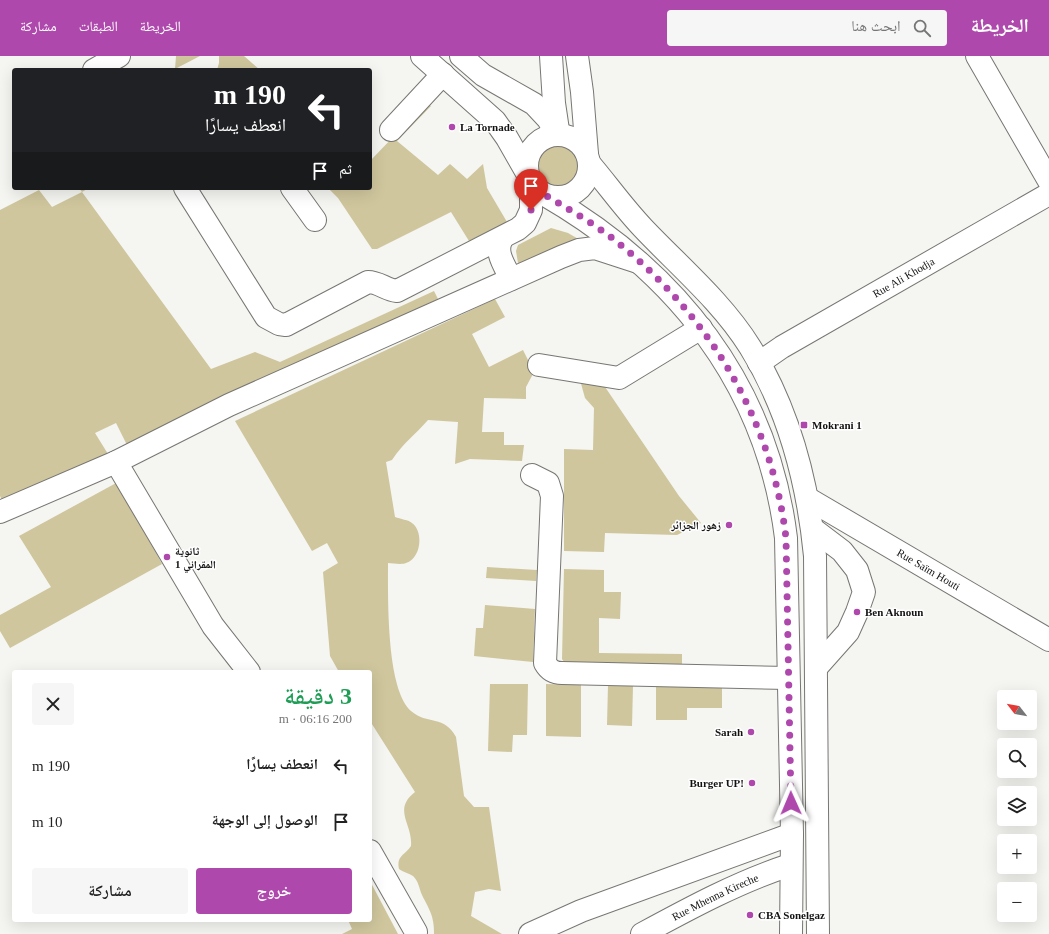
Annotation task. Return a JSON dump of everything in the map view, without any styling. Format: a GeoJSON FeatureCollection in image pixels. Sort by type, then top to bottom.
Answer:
{"type":"FeatureCollection","features":[{"type":"Feature","properties":{"kind":"main road"},"geometry":{"type":"LineString","coordinates":[[98,68],[120,56]]}},
{"type":"Feature","properties":{"kind":"main road"},"geometry":{"type":"LineString","coordinates":[[422,56],[495,121],[534,183],[554,197],[564,197],[581,188],[589,172],[582,92],[577,56]]}},
{"type":"Feature","properties":{"kind":"main road"},"geometry":{"type":"LineString","coordinates":[[461,56],[483,74],[534,104],[548,119],[558,134]]}},
{"type":"Feature","properties":{"kind":"main road"},"geometry":{"type":"LineString","coordinates":[[977,56],[1049,181]]}},
{"type":"Feature","properties":{"kind":"main road"},"geometry":{"type":"LineString","coordinates":[[507,89],[525,91],[533,89],[547,80],[552,64]]}},
{"type":"Feature","properties":{"kind":"main road"},"geometry":{"type":"LineString","coordinates":[[552,64],[554,103],[558,134]]}},
{"type":"Feature","properties":{"kind":"main road"},"geometry":{"type":"LineString","coordinates":[[391,130],[443,74]]}},
{"type":"Feature","properties":{"kind":"main road"},"geometry":{"type":"LineString","coordinates":[[186,190],[266,317],[279,324],[286,325],[368,282],[376,282],[390,290],[397,291],[502,239],[525,223],[531,210],[534,183],[528,154],[533,146],[541,139],[558,134],[576,140],[629,213],[731,320],[750,346],[780,406],[798,458],[813,529],[815,556],[818,934]]}},
{"type":"Feature","properties":{"kind":"main road"},"geometry":{"type":"LineString","coordinates":[[534,183],[594,224],[642,263],[692,316],[732,375],[749,406],[772,468],[782,502],[786,545],[792,834],[790,865],[792,934]]}},
{"type":"Feature","properties":{"kind":"main road"},"geometry":{"type":"LineString","coordinates":[[293,190],[315,220]]}},
{"type":"Feature","properties":{"kind":"main road","name":"Rue Ali Khodja"},"geometry":{"type":"LineString","coordinates":[[759,363],[782,347],[1049,194]]}},
{"type":"Feature","properties":{"kind":"main road"},"geometry":{"type":"LineString","coordinates":[[502,239],[498,246],[498,252],[511,279]]}},
{"type":"Feature","properties":{"kind":"main road"},"geometry":{"type":"LineString","coordinates":[[0,512],[116,462],[229,405],[579,250],[595,248],[642,263]]}},
{"type":"Feature","properties":{"kind":"main road"},"geometry":{"type":"LineString","coordinates":[[539,365],[619,378],[701,328]]}},
{"type":"Feature","properties":{"kind":"main road"},"geometry":{"type":"LineString","coordinates":[[116,462],[213,626],[247,670]]}},
{"type":"Feature","properties":{"kind":"main road"},"geometry":{"type":"LineString","coordinates":[[532,475],[548,483],[552,496],[545,663],[548,669],[555,673],[788,678]]}},
{"type":"Feature","properties":{"kind":"main road","name":"Rue Saïm Houti"},"geometry":{"type":"LineString","coordinates":[[807,498],[1049,640]]}},
{"type":"Feature","properties":{"kind":"main road"},"geometry":{"type":"LineString","coordinates":[[813,529],[842,551],[857,570],[864,592],[848,632],[816,668]]}},
{"type":"Feature","properties":{"kind":"main road"},"geometry":{"type":"LineString","coordinates":[[530,934],[581,911],[792,834]]}},
{"type":"Feature","properties":{"kind":"main road"},"geometry":{"type":"LineString","coordinates":[[372,855],[416,932]]}},
{"type":"Feature","properties":{"kind":"main road","name":"Rue Mhenna Kireche"},"geometry":{"type":"LineString","coordinates":[[642,934],[733,887],[759,875],[790,865]]}},
{"type":"Feature","properties":{"kind":"shaded area"},"geometry":{"type":"Polygon","coordinates":[[[176,56],[200,56],[177,68],[175,68],[176,56]]]}},
{"type":"Feature","properties":{"kind":"shaded area"},"geometry":{"type":"Polygon","coordinates":[[[219,56],[244,56],[258,68],[218,68],[219,56]]]}},
{"type":"Feature","properties":{"kind":"shaded area"},"geometry":{"type":"Polygon","coordinates":[[[426,103],[431,106],[397,141],[438,175],[450,164],[467,179],[483,164],[487,188],[507,222],[469,241],[451,212],[377,249],[372,249],[338,198],[330,190],[372,190],[372,159],[426,103]]]}},
{"type":"Feature","properties":{"kind":"shaded area"},"geometry":{"type":"Polygon","coordinates":[[[558,146],[573,152],[579,167],[573,182],[558,188],[543,182],[537,167],[543,152],[558,146]]]}},
{"type":"Feature","properties":{"kind":"shaded area"},"geometry":{"type":"Polygon","coordinates":[[[39,190],[52,207],[82,192],[211,369],[255,352],[280,362],[434,291],[438,299],[127,445],[116,423],[95,433],[108,454],[2,500],[0,496],[0,210],[39,190]]]}},
{"type":"Feature","properties":{"kind":"shaded area"},"geometry":{"type":"Polygon","coordinates":[[[551,228],[568,233],[580,240],[520,265],[518,263],[516,251],[518,245],[551,228]]]}},
{"type":"Feature","properties":{"kind":"shaded area"},"geometry":{"type":"Polygon","coordinates":[[[495,299],[505,317],[472,334],[489,367],[523,350],[534,372],[526,387],[526,399],[484,398],[482,432],[504,432],[504,445],[524,445],[522,461],[470,459],[455,464],[458,422],[428,420],[392,460],[386,462],[395,517],[411,522],[416,527],[419,538],[418,551],[411,560],[402,564],[388,563],[390,641],[397,683],[403,700],[411,711],[423,718],[441,723],[452,730],[456,737],[464,796],[474,807],[489,807],[501,891],[489,889],[475,892],[471,916],[502,934],[434,934],[431,914],[418,883],[413,876],[399,869],[398,865],[400,858],[411,846],[411,838],[405,818],[405,805],[408,799],[415,792],[372,724],[372,670],[338,670],[330,656],[323,572],[338,563],[327,543],[312,551],[235,421],[495,299]]]}},
{"type":"Feature","properties":{"kind":"shaded area"},"geometry":{"type":"Polygon","coordinates":[[[580,380],[603,384],[679,496],[701,523],[677,535],[605,533],[604,552],[564,551],[564,449],[593,450],[594,408],[585,398],[580,380]]]}},
{"type":"Feature","properties":{"kind":"shaded area"},"geometry":{"type":"Polygon","coordinates":[[[118,482],[162,564],[10,648],[0,631],[0,615],[51,587],[19,536],[118,482]]]}},
{"type":"Feature","properties":{"kind":"shaded area"},"geometry":{"type":"Polygon","coordinates":[[[487,567],[537,570],[536,581],[486,578],[487,567]]]}},
{"type":"Feature","properties":{"kind":"shaded area"},"geometry":{"type":"Polygon","coordinates":[[[564,569],[604,570],[604,592],[621,592],[620,619],[599,618],[599,653],[682,654],[682,664],[564,662],[562,659],[564,569]]]}},
{"type":"Feature","properties":{"kind":"shaded area"},"geometry":{"type":"Polygon","coordinates":[[[485,605],[535,609],[533,662],[474,656],[476,628],[483,628],[485,605]]]}},
{"type":"Feature","properties":{"kind":"shaded area"},"geometry":{"type":"Polygon","coordinates":[[[490,684],[528,684],[527,735],[513,735],[512,752],[488,751],[490,684]]]}},
{"type":"Feature","properties":{"kind":"shaded area"},"geometry":{"type":"Polygon","coordinates":[[[546,684],[581,685],[581,737],[546,736],[546,684]]]}},
{"type":"Feature","properties":{"kind":"shaded area"},"geometry":{"type":"Polygon","coordinates":[[[608,685],[633,686],[632,726],[607,725],[608,685]]]}},
{"type":"Feature","properties":{"kind":"shaded area"},"geometry":{"type":"Polygon","coordinates":[[[656,686],[722,687],[722,708],[687,708],[687,720],[656,720],[656,686]]]}},
{"type":"Feature","properties":{"kind":"shaded area"},"geometry":{"type":"Polygon","coordinates":[[[372,885],[398,934],[342,934],[352,929],[349,922],[372,922],[372,885]]]}},
{"type":"Feature","properties":{"kind":"place","name":"La Tornade"},"geometry":{"type":"Point","coordinates":[452,127]}},
{"type":"Feature","properties":{"kind":"place","name":"Mokrani 1"},"geometry":{"type":"Point","coordinates":[804,425]}},
{"type":"Feature","properties":{"kind":"place","name":"زهور الجزائر"},"geometry":{"type":"Point","coordinates":[729,525]}},
{"type":"Feature","properties":{"kind":"place","name":"ثانوية المقراني 1"},"geometry":{"type":"Point","coordinates":[167,557]}},
{"type":"Feature","properties":{"kind":"place","name":"Ben Aknoun"},"geometry":{"type":"Point","coordinates":[857,612]}},
{"type":"Feature","properties":{"kind":"place","name":"Sarah"},"geometry":{"type":"Point","coordinates":[751,732]}},
{"type":"Feature","properties":{"kind":"place","name":"Burger UP!"},"geometry":{"type":"Point","coordinates":[752,783]}},
{"type":"Feature","properties":{"kind":"place","name":"CBA Sonelgaz"},"geometry":{"type":"Point","coordinates":[750,915]}},
{"type":"Feature","properties":{"kind":"route"},"geometry":{"type":"LineString","coordinates":[[531,210],[531,182],[537,190],[594,224],[642,263],[692,316],[714,345],[749,406],[772,468],[782,502],[786,538],[791,803]]}}]}
